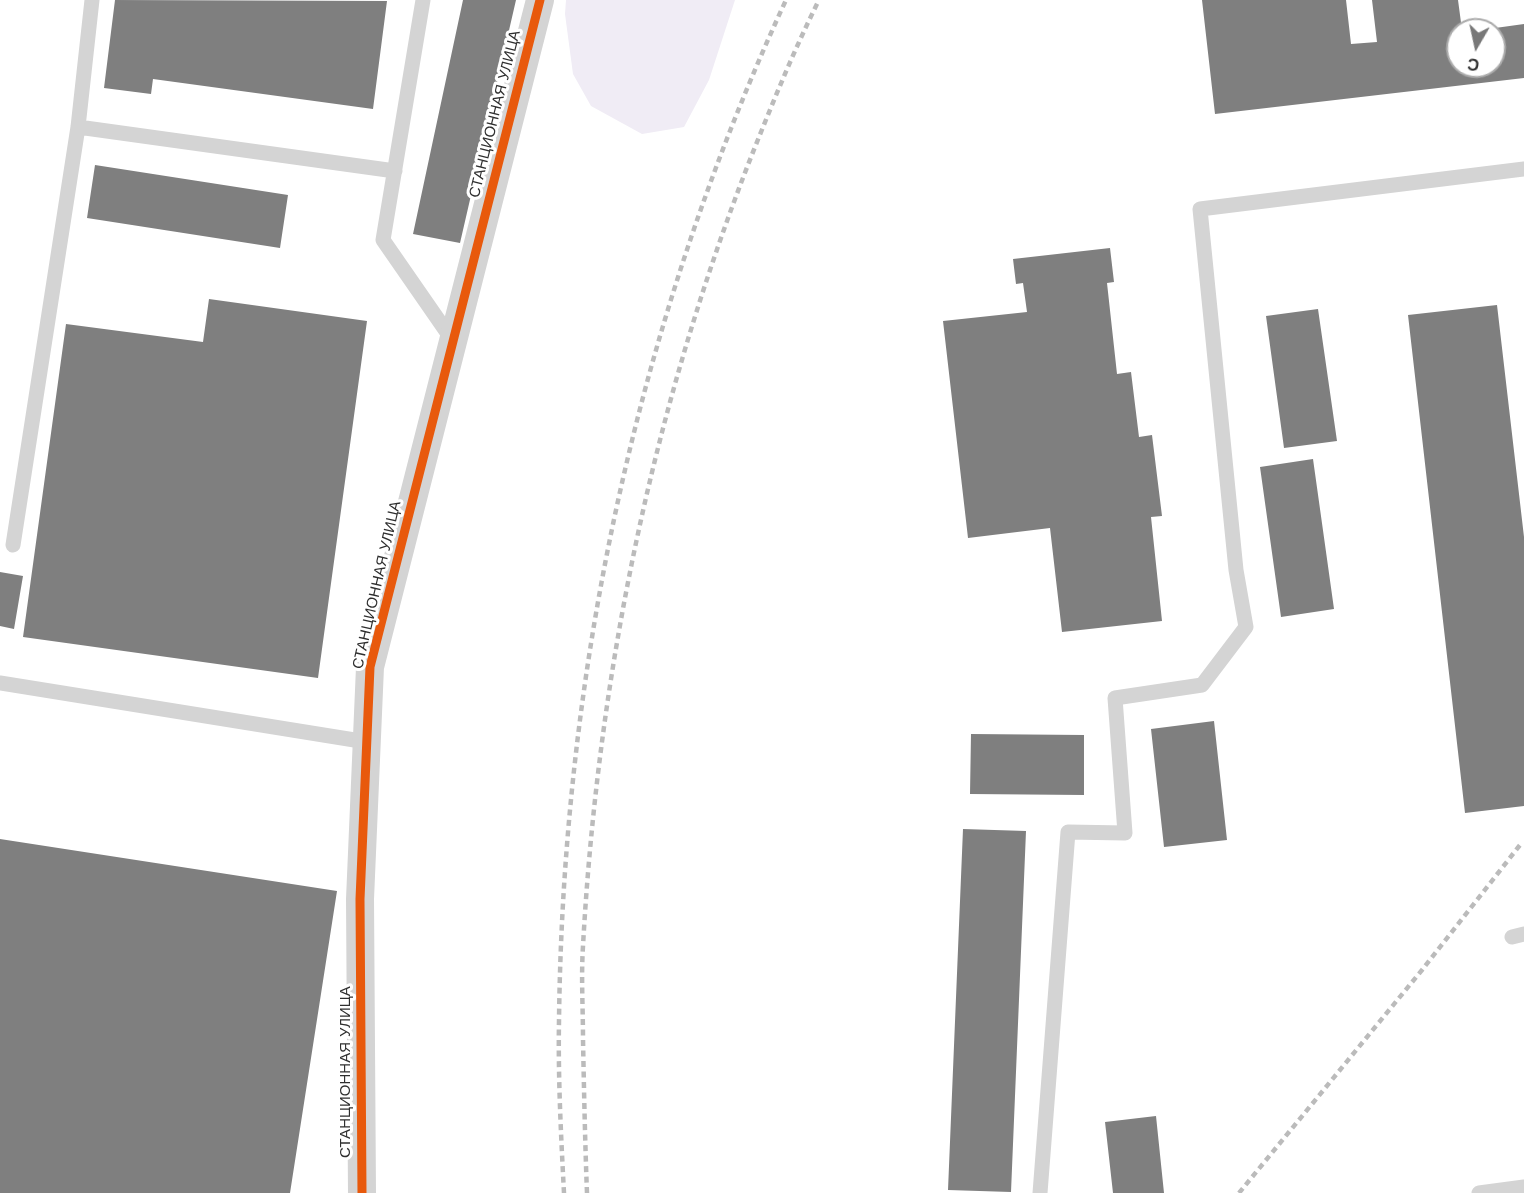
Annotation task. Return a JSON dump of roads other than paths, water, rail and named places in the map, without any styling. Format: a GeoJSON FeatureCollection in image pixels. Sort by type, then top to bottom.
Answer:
{"type":"FeatureCollection","features":[{"type":"Feature","properties":{"kind":"street","name":"СТАНЦИОННАЯ УЛИЦА"},"geometry":{"type":"LineString","coordinates":[[362,1193],[360,898],[370,667],[540,0]]}},
{"type":"Feature","properties":{"kind":"lane"},"geometry":{"type":"LineString","coordinates":[[13,545],[78,127],[92,0]]}},
{"type":"Feature","properties":{"kind":"lane"},"geometry":{"type":"LineString","coordinates":[[423,0],[383,240],[453,341]]}},
{"type":"Feature","properties":{"kind":"lane"},"geometry":{"type":"LineString","coordinates":[[78,127],[395,171]]}},
{"type":"Feature","properties":{"kind":"lane"},"geometry":{"type":"LineString","coordinates":[[1040,1193],[1068,832],[1125,833],[1115,698],[1202,685],[1246,627],[1236,570],[1200,209],[1524,169]]}},
{"type":"Feature","properties":{"kind":"lane"},"geometry":{"type":"LineString","coordinates":[[0,683],[367,742]]}},
{"type":"Feature","properties":{"kind":"lane"},"geometry":{"type":"LineString","coordinates":[[1479,1193],[1524,1187]]}},
{"type":"Feature","properties":{"kind":"railway"},"geometry":{"type":"LineString","coordinates":[[564,1193],[559,1042],[564,889],[575,758],[594,628],[618,498],[650,371],[689,245],[734,121],[786,0]]}},
{"type":"Feature","properties":{"kind":"railway"},"geometry":{"type":"LineString","coordinates":[[587,1193],[583,946],[602,742],[617,640],[660,439],[688,341],[719,243],[755,147],[793,54],[819,0]]}},
{"type":"Feature","properties":{"kind":"railway"},"geometry":{"type":"LineString","coordinates":[[1239,1193],[1422,970],[1520,845]]}}]}
